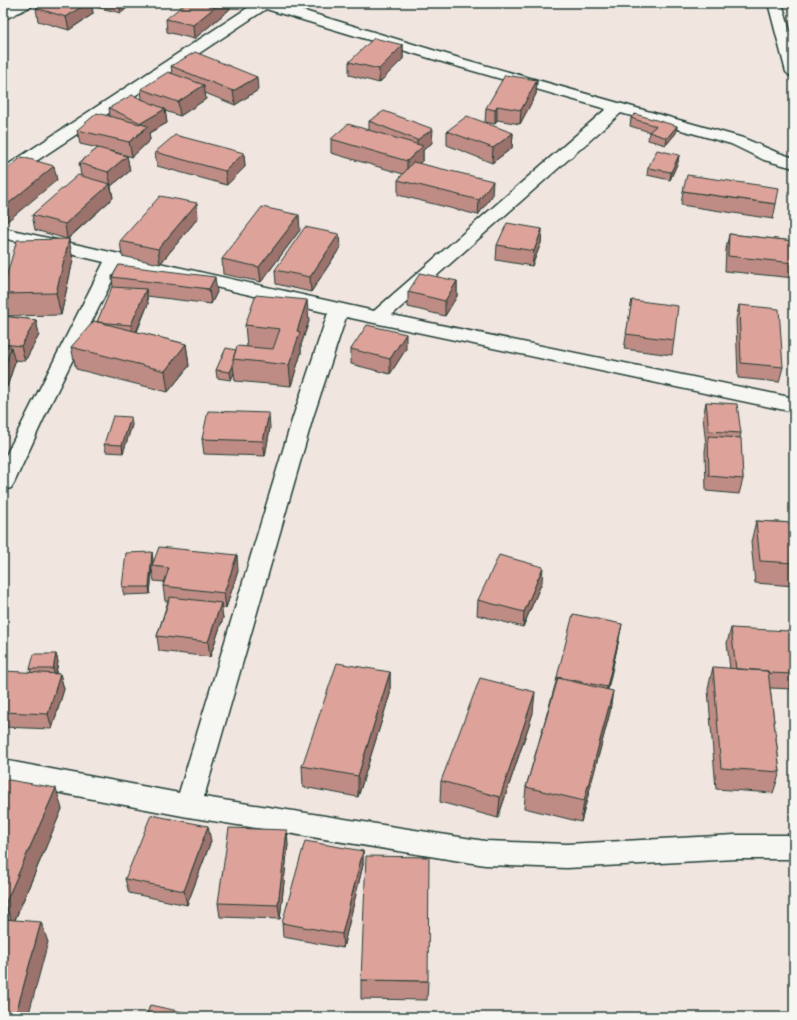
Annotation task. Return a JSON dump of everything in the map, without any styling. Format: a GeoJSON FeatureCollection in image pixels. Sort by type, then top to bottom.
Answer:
{"type":"FeatureCollection","features":[{"type":"Feature","properties":{"kind":"street"},"geometry":{"type":"LineString","coordinates":[[3,16],[27,3]]}},
{"type":"Feature","properties":{"kind":"street"},"geometry":{"type":"LineString","coordinates":[[3,175],[264,3],[454,61],[737,141],[770,156],[794,162]]}},
{"type":"Feature","properties":{"kind":"street"},"geometry":{"type":"LineString","coordinates":[[775,3],[794,72]]}},
{"type":"Feature","properties":{"kind":"street"},"geometry":{"type":"LineString","coordinates":[[378,318],[617,108]]}},
{"type":"Feature","properties":{"kind":"street"},"geometry":{"type":"LineString","coordinates":[[3,233],[339,310],[794,405]]}},
{"type":"Feature","properties":{"kind":"street"},"geometry":{"type":"LineString","coordinates":[[3,483],[39,407],[115,258]]}},
{"type":"Feature","properties":{"kind":"street"},"geometry":{"type":"LineString","coordinates":[[188,806],[303,417],[339,310]]}},
{"type":"Feature","properties":{"kind":"street"},"geometry":{"type":"LineString","coordinates":[[3,771],[188,806],[485,853],[567,856],[736,847],[794,847]]}},
{"type":"Feature","properties":{"kind":"building"},"geometry":{"type":"Polygon","coordinates":[[[43,3],[87,3],[66,17],[36,8],[43,3]]]}},
{"type":"Feature","properties":{"kind":"building"},"geometry":{"type":"Polygon","coordinates":[[[186,3],[220,3],[193,25],[166,19],[186,3]]]}},
{"type":"Feature","properties":{"kind":"building"},"geometry":{"type":"Polygon","coordinates":[[[374,38],[403,45],[379,69],[349,62],[374,38]]]}},
{"type":"Feature","properties":{"kind":"building"},"geometry":{"type":"Polygon","coordinates":[[[195,52],[257,77],[233,91],[171,66],[195,52]]]}},
{"type":"Feature","properties":{"kind":"building"},"geometry":{"type":"Polygon","coordinates":[[[168,72],[204,85],[178,102],[141,89],[168,72]]]}},
{"type":"Feature","properties":{"kind":"building"},"geometry":{"type":"Polygon","coordinates":[[[505,75],[537,80],[521,110],[497,106],[495,110],[486,108],[505,75]]]}},
{"type":"Feature","properties":{"kind":"building"},"geometry":{"type":"Polygon","coordinates":[[[132,95],[165,109],[141,123],[109,108],[132,95]]]}},
{"type":"Feature","properties":{"kind":"building"},"geometry":{"type":"Polygon","coordinates":[[[384,111],[433,129],[417,140],[369,121],[384,111]]]}},
{"type":"Feature","properties":{"kind":"building"},"geometry":{"type":"Polygon","coordinates":[[[97,113],[148,126],[129,142],[77,130],[97,113]]]}},
{"type":"Feature","properties":{"kind":"building"},"geometry":{"type":"Polygon","coordinates":[[[635,114],[677,126],[667,138],[649,132],[656,126],[631,118],[635,114]]]}},
{"type":"Feature","properties":{"kind":"building"},"geometry":{"type":"Polygon","coordinates":[[[467,116],[513,133],[493,148],[447,131],[467,116]]]}},
{"type":"Feature","properties":{"kind":"building"},"geometry":{"type":"Polygon","coordinates":[[[348,124],[423,146],[407,161],[331,139],[348,124]]]}},
{"type":"Feature","properties":{"kind":"building"},"geometry":{"type":"Polygon","coordinates":[[[175,135],[244,153],[225,171],[155,152],[175,135]]]}},
{"type":"Feature","properties":{"kind":"building"},"geometry":{"type":"Polygon","coordinates":[[[98,148],[127,156],[108,172],[79,163],[98,148]]]}},
{"type":"Feature","properties":{"kind":"building"},"geometry":{"type":"Polygon","coordinates":[[[657,150],[679,155],[671,172],[648,168],[657,150]]]}},
{"type":"Feature","properties":{"kind":"building"},"geometry":{"type":"Polygon","coordinates":[[[22,157],[54,166],[3,208],[3,172],[22,157]]]}},
{"type":"Feature","properties":{"kind":"building"},"geometry":{"type":"Polygon","coordinates":[[[413,162],[493,181],[479,200],[398,180],[413,162]]]}},
{"type":"Feature","properties":{"kind":"building"},"geometry":{"type":"Polygon","coordinates":[[[78,175],[110,184],[65,224],[32,215],[78,175]]]}},
{"type":"Feature","properties":{"kind":"building"},"geometry":{"type":"Polygon","coordinates":[[[687,175],[779,188],[776,204],[683,191],[687,175]]]}},
{"type":"Feature","properties":{"kind":"building"},"geometry":{"type":"Polygon","coordinates":[[[160,196],[197,203],[158,249],[120,241],[160,196]]]}},
{"type":"Feature","properties":{"kind":"building"},"geometry":{"type":"Polygon","coordinates":[[[262,207],[299,215],[259,267],[222,259],[262,207]]]}},
{"type":"Feature","properties":{"kind":"building"},"geometry":{"type":"Polygon","coordinates":[[[507,223],[542,229],[534,251],[497,245],[507,223]]]}},
{"type":"Feature","properties":{"kind":"building"},"geometry":{"type":"Polygon","coordinates":[[[305,227],[339,234],[310,277],[275,270],[305,227]]]}},
{"type":"Feature","properties":{"kind":"building"},"geometry":{"type":"Polygon","coordinates":[[[729,234],[794,241],[794,263],[728,256],[729,234]]]}},
{"type":"Feature","properties":{"kind":"building"},"geometry":{"type":"Polygon","coordinates":[[[69,239],[56,293],[3,294],[3,288],[17,240],[69,239]]]}},
{"type":"Feature","properties":{"kind":"building"},"geometry":{"type":"Polygon","coordinates":[[[119,265],[215,277],[209,289],[112,277],[119,265]]]}},
{"type":"Feature","properties":{"kind":"building"},"geometry":{"type":"Polygon","coordinates":[[[420,273],[457,281],[445,301],[408,292],[420,273]]]}},
{"type":"Feature","properties":{"kind":"building"},"geometry":{"type":"Polygon","coordinates":[[[112,287],[146,289],[131,325],[97,322],[112,287]]]}},
{"type":"Feature","properties":{"kind":"building"},"geometry":{"type":"Polygon","coordinates":[[[256,295],[307,300],[297,331],[300,332],[289,365],[233,359],[237,346],[273,349],[280,329],[245,325],[256,295]]]}},
{"type":"Feature","properties":{"kind":"building"},"geometry":{"type":"Polygon","coordinates":[[[632,300],[678,306],[674,340],[626,334],[632,300]]]}},
{"type":"Feature","properties":{"kind":"building"},"geometry":{"type":"Polygon","coordinates":[[[739,305],[779,309],[783,367],[741,363],[739,305]]]}},
{"type":"Feature","properties":{"kind":"building"},"geometry":{"type":"Polygon","coordinates":[[[3,316],[36,320],[21,346],[3,344],[3,316]]]}},
{"type":"Feature","properties":{"kind":"building"},"geometry":{"type":"Polygon","coordinates":[[[94,321],[186,344],[165,371],[71,347],[94,321]]]}},
{"type":"Feature","properties":{"kind":"building"},"geometry":{"type":"Polygon","coordinates":[[[367,325],[406,334],[390,359],[351,349],[367,325]]]}},
{"type":"Feature","properties":{"kind":"building"},"geometry":{"type":"Polygon","coordinates":[[[3,347],[11,347],[3,372],[3,347]]]}},
{"type":"Feature","properties":{"kind":"building"},"geometry":{"type":"Polygon","coordinates":[[[226,348],[236,350],[233,359],[233,366],[230,372],[216,370],[226,348]]]}},
{"type":"Feature","properties":{"kind":"building"},"geometry":{"type":"Polygon","coordinates":[[[706,402],[737,404],[741,433],[709,431],[706,402]]]}},
{"type":"Feature","properties":{"kind":"building"},"geometry":{"type":"Polygon","coordinates":[[[208,411],[269,413],[263,441],[202,439],[208,411]]]}},
{"type":"Feature","properties":{"kind":"building"},"geometry":{"type":"Polygon","coordinates":[[[113,416],[131,417],[122,445],[104,444],[113,416]]]}},
{"type":"Feature","properties":{"kind":"building"},"geometry":{"type":"Polygon","coordinates":[[[708,436],[741,438],[743,479],[709,476],[708,436]]]}},
{"type":"Feature","properties":{"kind":"building"},"geometry":{"type":"Polygon","coordinates":[[[756,521],[794,523],[794,563],[760,561],[756,521]]]}},
{"type":"Feature","properties":{"kind":"building"},"geometry":{"type":"Polygon","coordinates":[[[159,547],[237,555],[224,593],[163,586],[169,568],[152,566],[159,547]]]}},
{"type":"Feature","properties":{"kind":"building"},"geometry":{"type":"Polygon","coordinates":[[[152,552],[149,587],[122,587],[126,553],[152,552]]]}},
{"type":"Feature","properties":{"kind":"building"},"geometry":{"type":"Polygon","coordinates":[[[499,555],[543,567],[524,612],[478,600],[499,555]]]}},
{"type":"Feature","properties":{"kind":"building"},"geometry":{"type":"Polygon","coordinates":[[[170,597],[221,603],[208,642],[157,636],[170,597]]]}},
{"type":"Feature","properties":{"kind":"building"},"geometry":{"type":"Polygon","coordinates":[[[573,614],[622,624],[607,687],[557,677],[573,614]]]}},
{"type":"Feature","properties":{"kind":"building"},"geometry":{"type":"Polygon","coordinates":[[[731,628],[790,631],[794,653],[794,674],[768,673],[768,671],[736,669],[731,628]]]}},
{"type":"Feature","properties":{"kind":"building"},"geometry":{"type":"Polygon","coordinates":[[[34,654],[56,654],[53,669],[30,669],[34,654]]]}},
{"type":"Feature","properties":{"kind":"building"},"geometry":{"type":"Polygon","coordinates":[[[337,663],[390,672],[358,776],[302,766],[337,663]]]}},
{"type":"Feature","properties":{"kind":"building"},"geometry":{"type":"Polygon","coordinates":[[[713,667],[768,671],[780,772],[721,768],[713,667]]]}},
{"type":"Feature","properties":{"kind":"building"},"geometry":{"type":"Polygon","coordinates":[[[4,671],[60,674],[48,714],[3,712],[4,671]]]}},
{"type":"Feature","properties":{"kind":"building"},"geometry":{"type":"Polygon","coordinates":[[[480,678],[535,692],[500,797],[441,781],[480,678]]]}},
{"type":"Feature","properties":{"kind":"building"},"geometry":{"type":"Polygon","coordinates":[[[558,678],[613,691],[584,801],[526,787],[558,678]]]}},
{"type":"Feature","properties":{"kind":"building"},"geometry":{"type":"Polygon","coordinates":[[[3,779],[56,788],[5,904],[3,904],[3,779]]]}},
{"type":"Feature","properties":{"kind":"building"},"geometry":{"type":"Polygon","coordinates":[[[151,815],[208,826],[184,891],[125,879],[151,815]]]}},
{"type":"Feature","properties":{"kind":"building"},"geometry":{"type":"Polygon","coordinates":[[[229,828],[287,830],[278,905],[218,903],[229,828]]]}},
{"type":"Feature","properties":{"kind":"building"},"geometry":{"type":"Polygon","coordinates":[[[305,841],[363,851],[342,934],[282,923],[305,841]]]}},
{"type":"Feature","properties":{"kind":"building"},"geometry":{"type":"Polygon","coordinates":[[[366,856],[429,857],[428,981],[361,980],[366,856]]]}},
{"type":"Feature","properties":{"kind":"building"},"geometry":{"type":"Polygon","coordinates":[[[3,919],[41,922],[15,1017],[3,1017],[3,919]]]}},
{"type":"Feature","properties":{"kind":"building"},"geometry":{"type":"Polygon","coordinates":[[[150,1005],[206,1017],[146,1017],[150,1005]]]}}]}
